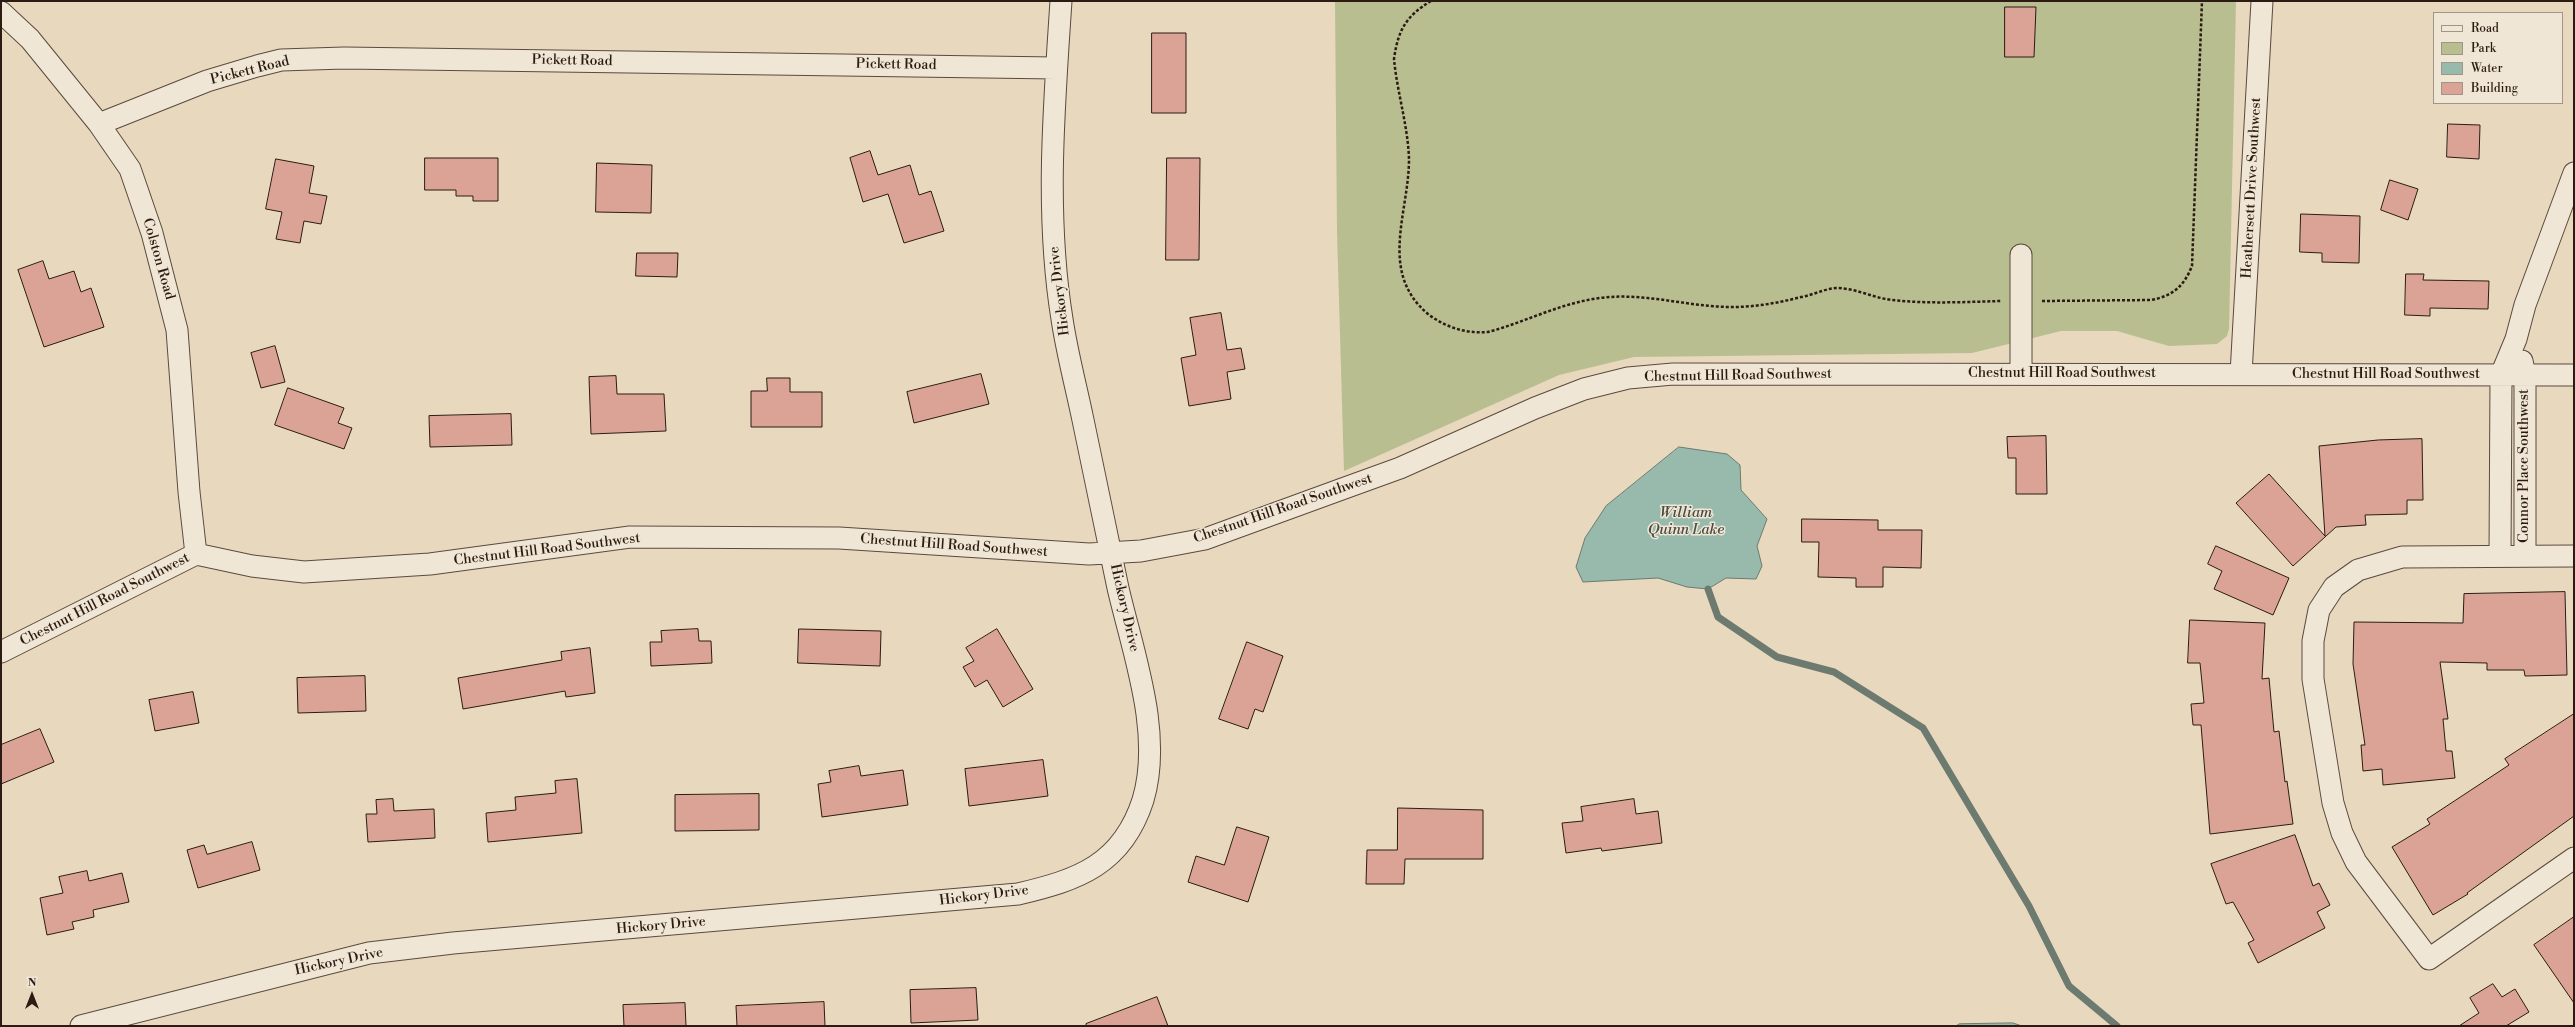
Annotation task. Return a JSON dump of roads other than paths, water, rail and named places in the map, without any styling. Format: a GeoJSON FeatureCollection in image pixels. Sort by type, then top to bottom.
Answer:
{"type":"FeatureCollection","features":[{"type":"Feature","properties":{"kind":"street","name":"Hickory Drive"},"geometry":{"type":"LineString","coordinates":[[81,1026],[369,953],[453,944],[1018,894],[1054,886],[1087,872],[1110,857],[1127,832],[1142,801],[1150,768],[1150,732],[1132,641],[1111,554],[1061,312],[1052,191],[1056,68],[1061,1]]}},
{"type":"Feature","properties":{"kind":"street","name":"Heathersett Drive Southwest"},"geometry":{"type":"LineString","coordinates":[[2241,374],[2262,1]]}},
{"type":"Feature","properties":{"kind":"street","name":"Colston Road"},"geometry":{"type":"LineString","coordinates":[[1,12],[30,39],[99,124],[130,169],[152,233],[177,330],[189,492],[196,554]]}},
{"type":"Feature","properties":{"kind":"street","name":"Pickett Road"},"geometry":{"type":"LineString","coordinates":[[99,124],[207,81],[281,60],[344,58],[1056,68]]}},
{"type":"Feature","properties":{"kind":"street"},"geometry":{"type":"LineString","coordinates":[[2501,375],[2516,339],[2525,305],[2574,173]]}},
{"type":"Feature","properties":{"kind":"street"},"geometry":{"type":"LineString","coordinates":[[2021,254],[2021,374]]}},
{"type":"Feature","properties":{"kind":"street","name":"Connor Place Southwest"},"geometry":{"type":"LineString","coordinates":[[2516,339],[2525,375],[2525,556]]}},
{"type":"Feature","properties":{"kind":"street","name":"Chestnut Hill Road Southwest"},"geometry":{"type":"LineString","coordinates":[[1,652],[196,554],[252,566],[304,572],[430,564],[630,538],[839,538],[1111,554],[1205,539],[1400,468],[1584,389],[1628,378],[1673,374],[2574,375]]}},
{"type":"Feature","properties":{"kind":"street","name":"Connor Place Southwest"},"geometry":{"type":"LineString","coordinates":[[2500,556],[2501,375]]}},
{"type":"Feature","properties":{"kind":"street"},"geometry":{"type":"LineString","coordinates":[[2501,454],[2525,454]]}},
{"type":"Feature","properties":{"kind":"street"},"geometry":{"type":"LineString","coordinates":[[2574,556],[2402,557],[2358,570],[2334,587],[2319,610],[2313,641],[2313,679],[2333,803],[2342,833],[2356,862],[2429,959],[2574,858]]}},
{"type":"Feature","properties":{"kind":"water","name":"William Quinn Lake"},"geometry":{"type":"Polygon","coordinates":[[[1679,447],[1727,454],[1740,465],[1741,490],[1767,519],[1757,546],[1762,566],[1756,579],[1726,578],[1708,589],[1687,587],[1658,578],[1583,582],[1576,567],[1585,538],[1606,506],[1679,447]]]}},
{"type":"Feature","properties":{"kind":"water"},"geometry":{"type":"Polygon","coordinates":[[[2013,1023],[2022,1026],[1956,1026],[1959,1024],[2013,1023]]]}},
{"type":"Feature","properties":{"kind":"waterway"},"geometry":{"type":"LineString","coordinates":[[1708,589],[1718,617],[1777,657],[1834,672],[1923,728],[2029,906],[2069,986],[2117,1026]]}}]}
